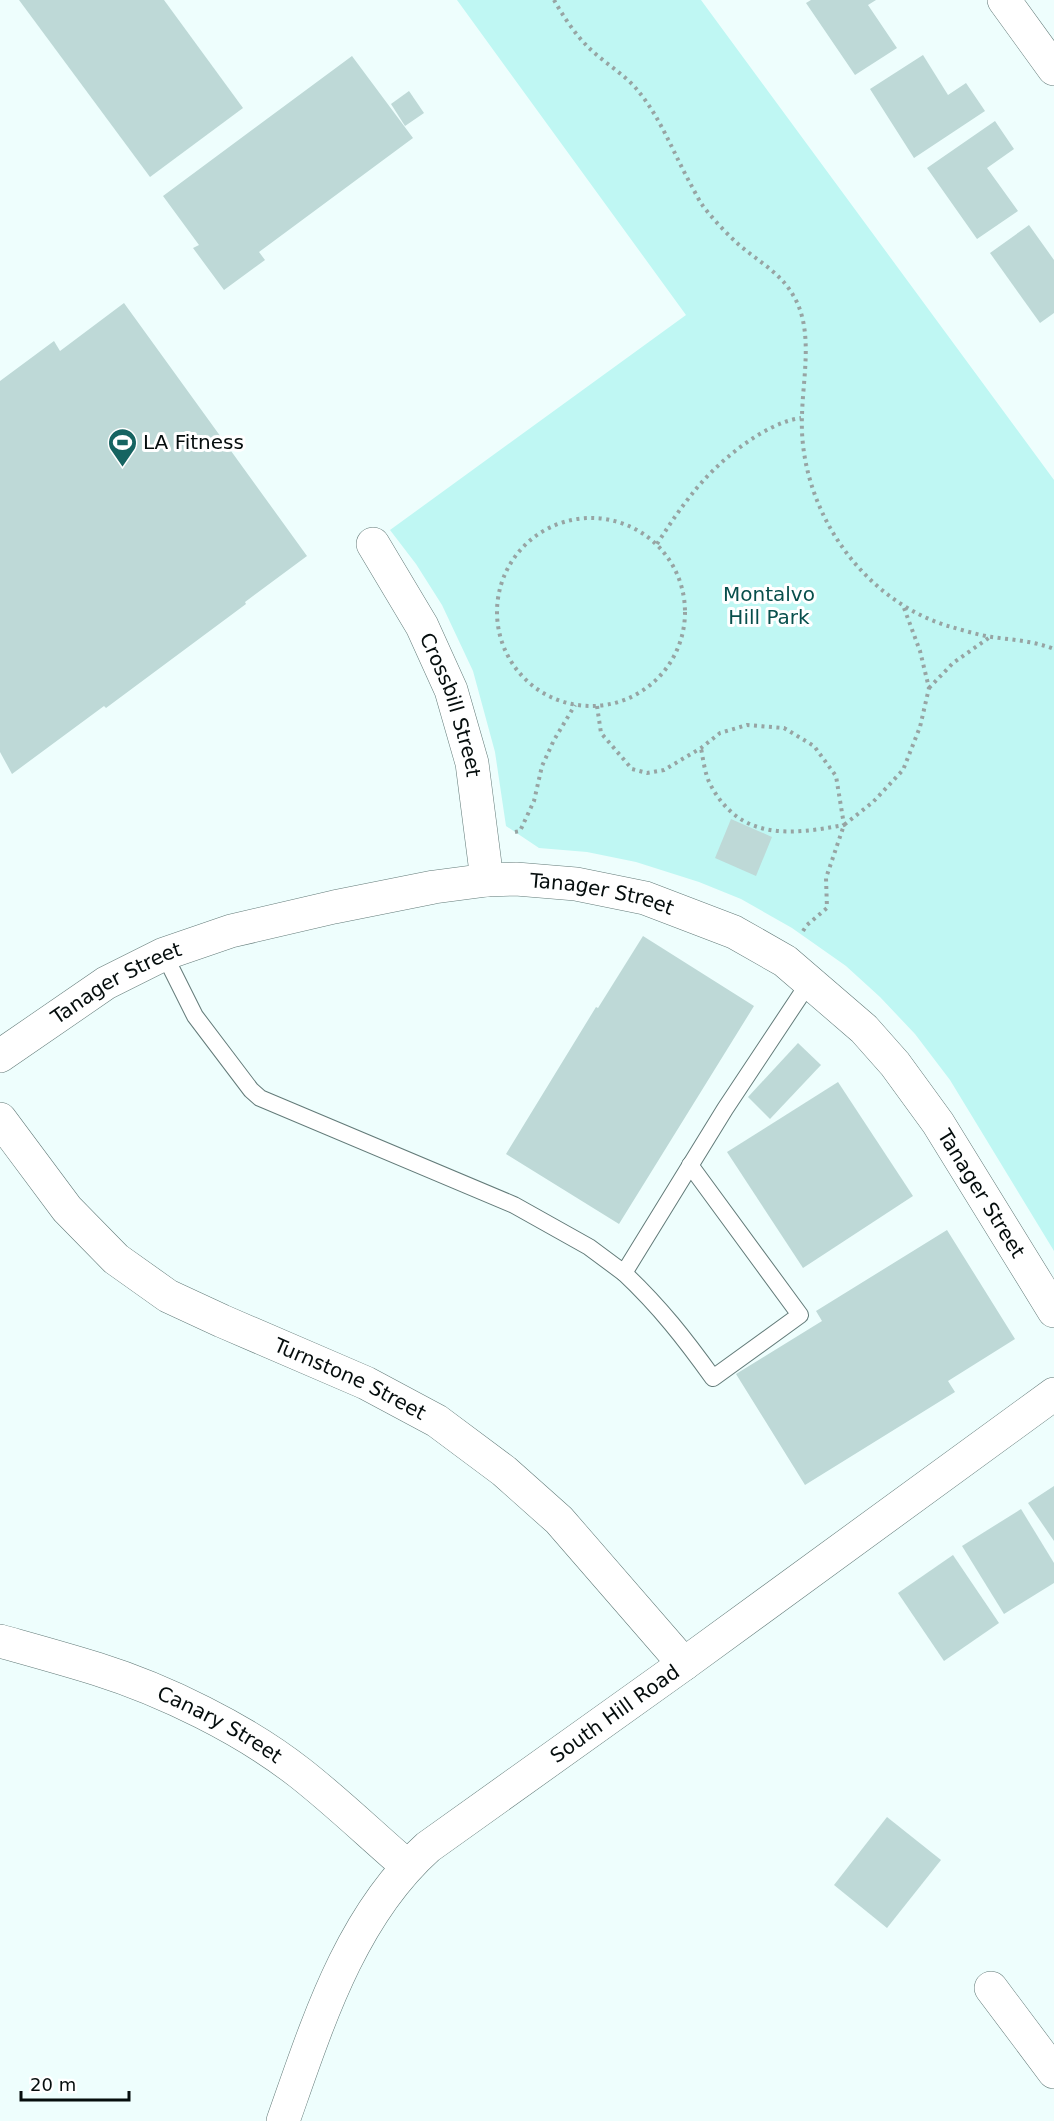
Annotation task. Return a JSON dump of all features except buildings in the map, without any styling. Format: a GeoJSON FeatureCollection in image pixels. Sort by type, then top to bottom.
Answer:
{"type":"FeatureCollection","features":[{"type":"Feature","properties":{"kind":"street"},"geometry":{"type":"LineString","coordinates":[[1004,0],[1054,69]]}},
{"type":"Feature","properties":{"kind":"street","name":"Crossbill Street"},"geometry":{"type":"LineString","coordinates":[[373,544],[422,626],[451,690],[472,763],[487,880]]}},
{"type":"Feature","properties":{"kind":"street","name":"Tanager Street"},"geometry":{"type":"LineString","coordinates":[[0,1056],[106,983],[164,954],[231,931],[434,887],[487,880],[516,879],[576,884],[645,898],[734,932],[797,971],[864,1029],[895,1064],[938,1123],[1054,1311]]}},
{"type":"Feature","properties":{"kind":"street","name":"Turnstone Street"},"geometry":{"type":"LineString","coordinates":[[0,1119],[67,1209],[116,1259],[168,1296],[366,1383],[437,1421],[504,1471],[559,1520],[684,1664]]}},
{"type":"Feature","properties":{"kind":"street","name":"South Hill Road"},"geometry":{"type":"LineString","coordinates":[[283,2121],[334,1982],[366,1925],[407,1866],[428,1847],[684,1664],[1054,1394]]}},
{"type":"Feature","properties":{"kind":"street","name":"Canary Street"},"geometry":{"type":"LineString","coordinates":[[0,1641],[99,1669],[173,1699],[226,1726],[299,1772],[407,1866]]}},
{"type":"Feature","properties":{"kind":"street"},"geometry":{"type":"LineString","coordinates":[[991,1988],[1054,2072]]}},
{"type":"Feature","properties":{"kind":"lane"},"geometry":{"type":"LineString","coordinates":[[164,954],[195,1016],[251,1090],[260,1098],[514,1205],[589,1247],[624,1273],[657,1304],[713,1378],[800,1315],[690,1165]]}},
{"type":"Feature","properties":{"kind":"lane"},"geometry":{"type":"LineString","coordinates":[[624,1273],[690,1165],[797,971]]}},
{"type":"Feature","properties":{"kind":"path"},"geometry":{"type":"LineString","coordinates":[[554,0],[561,13],[587,46],[638,90],[656,115],[703,206],[736,242],[780,277],[794,295],[804,319],[805,350],[801,418],[805,465],[823,517],[851,558],[878,588],[903,607],[946,626],[990,637],[1017,639],[1054,649]]}},
{"type":"Feature","properties":{"kind":"path"},"geometry":{"type":"LineString","coordinates":[[657,544],[693,492],[728,457],[759,434],[788,420],[801,418]]}},
{"type":"Feature","properties":{"kind":"path"},"geometry":{"type":"LineString","coordinates":[[575,518],[604,518],[632,527],[657,544],[675,569],[684,599],[683,630],[673,659],[653,683],[627,699],[597,706],[575,705],[547,695],[523,678],[506,654],[497,626],[497,597],[506,568],[523,545],[547,527],[575,518]]}},
{"type":"Feature","properties":{"kind":"path"},"geometry":{"type":"LineString","coordinates":[[701,748],[709,783],[731,814],[759,829],[790,833],[844,825],[873,802],[903,770],[920,727],[929,688],[921,651],[903,607]]}},
{"type":"Feature","properties":{"kind":"path"},"geometry":{"type":"LineString","coordinates":[[929,688],[954,663],[990,637]]}},
{"type":"Feature","properties":{"kind":"path"},"geometry":{"type":"LineString","coordinates":[[482,838],[520,831],[534,801],[542,766],[554,740],[575,705]]}},
{"type":"Feature","properties":{"kind":"path"},"geometry":{"type":"LineString","coordinates":[[597,706],[601,733],[632,768],[647,773],[664,770],[701,748],[720,733],[747,725],[784,728],[814,746],[836,776],[844,825],[826,878],[827,908],[807,925],[797,971]]}},
{"type":"Feature","properties":{"kind":"green space","name":"Montalvo Hill Park"},"geometry":{"type":"Polygon","coordinates":[[[457,0],[701,0],[1054,480],[1054,1251],[950,1080],[915,1034],[846,966],[792,928],[741,899],[699,882],[636,862],[587,852],[539,848],[506,826],[495,752],[473,671],[442,605],[416,564],[390,530],[686,315],[457,0]]]}},
{"type":"Feature","properties":{"kind":"place","name":"LA Fitness"},"geometry":{"type":"Point","coordinates":[122,468]}}]}
